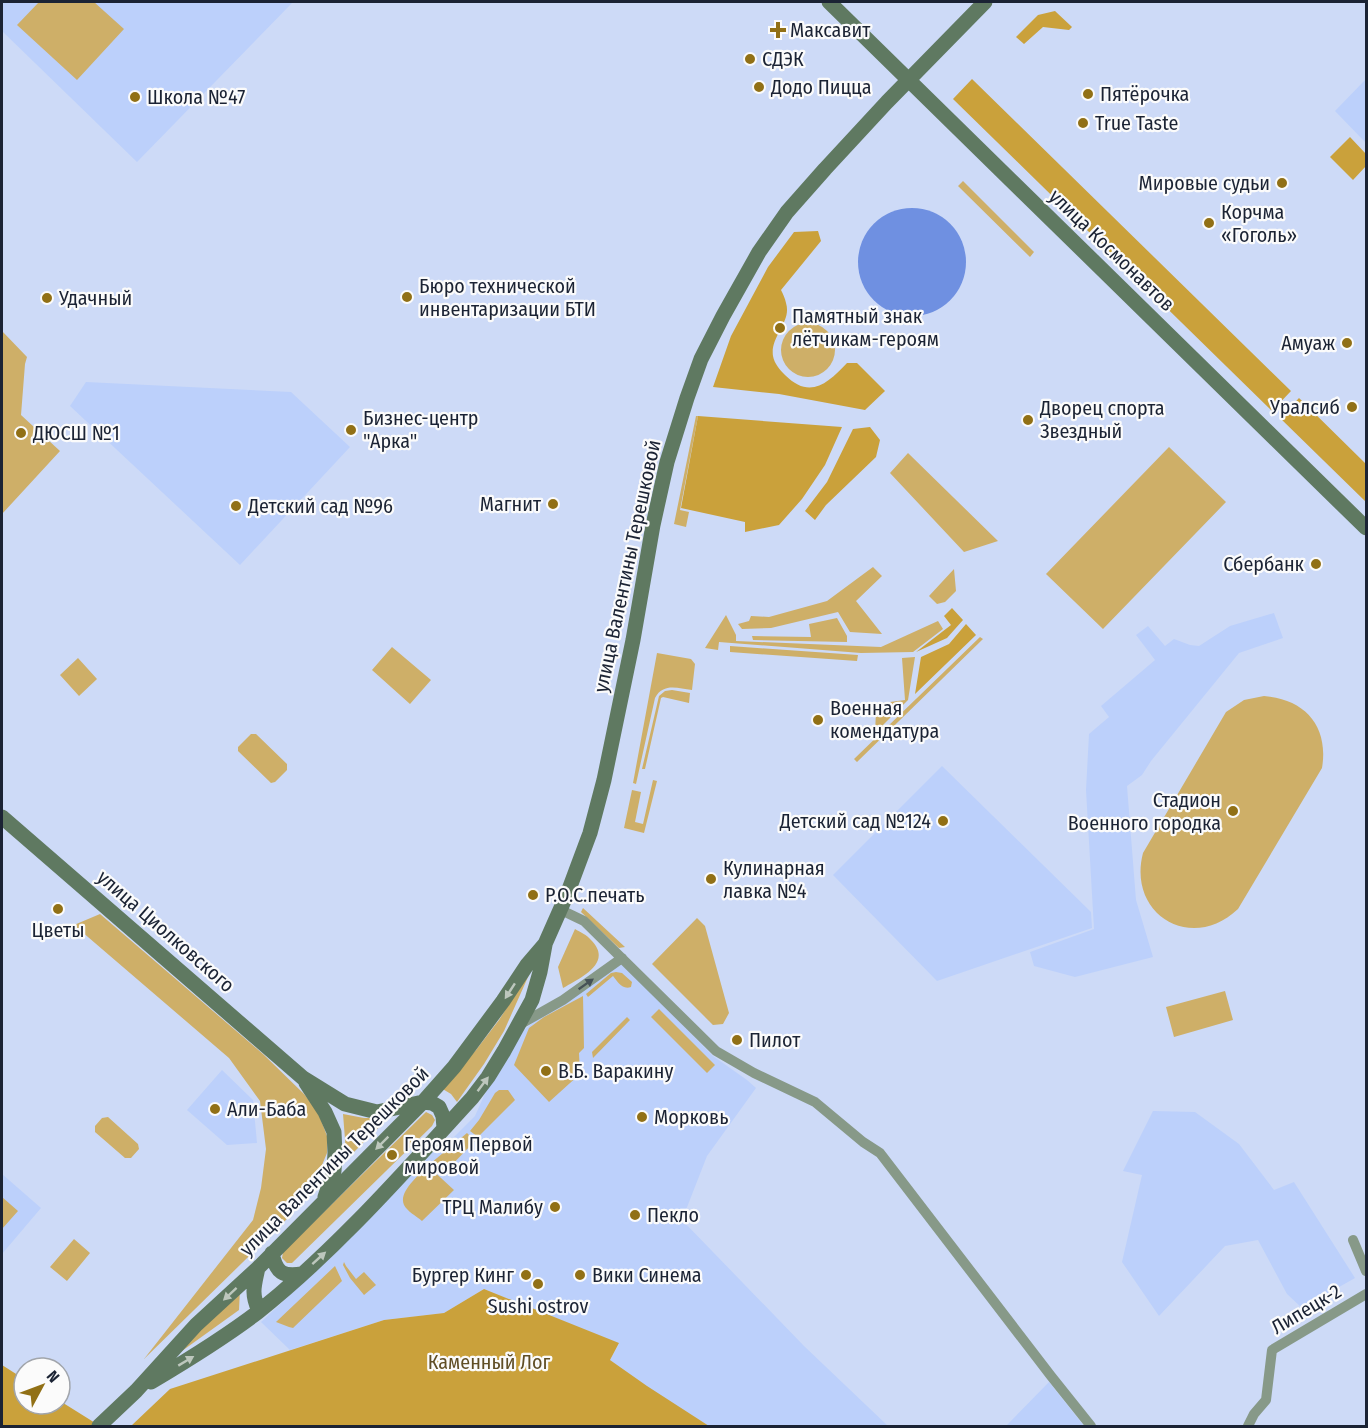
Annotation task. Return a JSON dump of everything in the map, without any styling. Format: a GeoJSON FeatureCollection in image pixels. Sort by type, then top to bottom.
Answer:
{"type":"FeatureCollection","features":[{"type":"Feature","properties":{"kind":"main road","name":"улица Космонавтов"},"geometry":{"type":"LineString","coordinates":[[829,2],[1366,528]]}},
{"type":"Feature","properties":{"kind":"main road","name":"улица Валентины Терешковой"},"geometry":{"type":"LineString","coordinates":[[99,1426],[131,1396],[196,1325],[258,1268],[423,1101],[454,1067],[503,1001],[527,964],[544,945],[561,910],[590,833],[604,780],[667,462],[701,359],[759,252],[787,212],[825,169],[985,2]]}},
{"type":"Feature","properties":{"kind":"main road","name":"улица Циолковского"},"geometry":{"type":"LineString","coordinates":[[2,817],[303,1078]]}},
{"type":"Feature","properties":{"kind":"main road","name":"улица Валентины Терешковой"},"geometry":{"type":"LineString","coordinates":[[131,1396],[225,1337],[302,1274],[330,1248],[472,1098],[504,1052],[531,1000],[540,972],[544,945]]}},
{"type":"Feature","properties":{"kind":"main road"},"geometry":{"type":"LineString","coordinates":[[303,1078],[345,1104],[377,1112],[423,1101],[432,1103],[439,1107],[443,1116],[444,1128]]}},
{"type":"Feature","properties":{"kind":"main road"},"geometry":{"type":"LineString","coordinates":[[303,1078],[325,1112],[334,1132],[334,1171],[323,1202]]}},
{"type":"Feature","properties":{"kind":"main road"},"geometry":{"type":"LineString","coordinates":[[272,1253],[274,1263],[283,1274],[302,1274]]}},
{"type":"Feature","properties":{"kind":"main road"},"geometry":{"type":"LineString","coordinates":[[258,1268],[254,1301],[259,1311]]}},
{"type":"Feature","properties":{"kind":"street"},"geometry":{"type":"LineString","coordinates":[[561,910],[584,921],[716,1051],[754,1073],[814,1102],[862,1142],[880,1153],[1092,1426]]}},
{"type":"Feature","properties":{"kind":"street"},"geometry":{"type":"LineString","coordinates":[[602,939],[610,957],[604,971]]}},
{"type":"Feature","properties":{"kind":"street"},"geometry":{"type":"LineString","coordinates":[[518,1026],[563,1000],[622,958]]}},
{"type":"Feature","properties":{"kind":"street"},"geometry":{"type":"LineString","coordinates":[[1353,1240],[1366,1270]]}},
{"type":"Feature","properties":{"kind":"street","name":"Липецк-2"},"geometry":{"type":"LineString","coordinates":[[1248,1426],[1254,1414],[1266,1400],[1272,1350],[1366,1294]]}},
{"type":"Feature","properties":{"kind":"shaded area","name":"Школа №47"},"geometry":{"type":"Polygon","coordinates":[[[2,2],[293,2],[137,162],[2,31],[2,2]]]}},
{"type":"Feature","properties":{"kind":"shaded area"},"geometry":{"type":"Polygon","coordinates":[[[39,2],[94,2],[124,29],[77,80],[17,25],[39,2]]]}},
{"type":"Feature","properties":{"kind":"shaded area"},"geometry":{"type":"Polygon","coordinates":[[[1366,79],[1366,143],[1335,111],[1366,79]]]}},
{"type":"Feature","properties":{"kind":"shaded area"},"geometry":{"type":"Polygon","coordinates":[[[963,181],[1034,252],[1030,257],[958,186],[963,181]]]}},
{"type":"Feature","properties":{"kind":"shaded area"},"geometry":{"type":"Polygon","coordinates":[[[803,323],[813,323],[823,327],[831,335],[835,350],[831,365],[823,373],[813,377],[803,377],[793,373],[785,365],[781,355],[781,345],[785,335],[793,327],[803,323]]]}},
{"type":"Feature","properties":{"kind":"shaded area","name":"ДЮСШ №1"},"geometry":{"type":"Polygon","coordinates":[[[2,331],[27,357],[21,415],[60,451],[2,514],[2,331]]]}},
{"type":"Feature","properties":{"kind":"shaded area","name":"Детский сад №96"},"geometry":{"type":"Polygon","coordinates":[[[86,382],[291,392],[350,447],[240,565],[70,406],[86,382]]]}},
{"type":"Feature","properties":{"kind":"shaded area"},"geometry":{"type":"Polygon","coordinates":[[[696,416],[698,416],[680,510],[689,512],[686,527],[674,524],[696,416]]]}},
{"type":"Feature","properties":{"kind":"shaded area"},"geometry":{"type":"Polygon","coordinates":[[[1169,447],[1226,502],[1103,629],[1046,574],[1169,447]]]}},
{"type":"Feature","properties":{"kind":"shaded area"},"geometry":{"type":"Polygon","coordinates":[[[908,453],[998,541],[964,552],[890,473],[908,453]]]}},
{"type":"Feature","properties":{"kind":"shaded area"},"geometry":{"type":"Polygon","coordinates":[[[873,567],[882,576],[856,601],[882,634],[850,632],[838,612],[771,628],[742,629],[738,624],[749,621],[751,616],[769,617],[827,601],[873,567]]]}},
{"type":"Feature","properties":{"kind":"shaded area"},"geometry":{"type":"Polygon","coordinates":[[[954,569],[956,591],[945,602],[937,604],[929,596],[954,569]]]}},
{"type":"Feature","properties":{"kind":"shaded area"},"geometry":{"type":"Polygon","coordinates":[[[1274,613],[1283,638],[1239,653],[1142,775],[1127,786],[1136,900],[1153,957],[1075,977],[1034,966],[1030,952],[1094,929],[1086,790],[1089,734],[1109,717],[1101,706],[1155,660],[1136,635],[1148,626],[1165,646],[1174,639],[1199,646],[1230,626],[1274,613]]]}},
{"type":"Feature","properties":{"kind":"shaded area"},"geometry":{"type":"Polygon","coordinates":[[[726,615],[736,635],[736,641],[881,647],[938,621],[943,629],[913,652],[861,653],[719,642],[718,650],[705,648],[726,615]]]}},
{"type":"Feature","properties":{"kind":"shaded area"},"geometry":{"type":"Polygon","coordinates":[[[837,618],[847,636],[847,642],[753,640],[752,636],[811,637],[809,624],[837,618]]]}},
{"type":"Feature","properties":{"kind":"shaded area"},"geometry":{"type":"Polygon","coordinates":[[[980,637],[983,639],[857,762],[854,759],[980,637]]]}},
{"type":"Feature","properties":{"kind":"shaded area"},"geometry":{"type":"Polygon","coordinates":[[[730,646],[858,655],[857,661],[730,652],[730,646]]]}},
{"type":"Feature","properties":{"kind":"shaded area"},"geometry":{"type":"Polygon","coordinates":[[[392,647],[431,680],[410,704],[372,670],[392,647]]]}},
{"type":"Feature","properties":{"kind":"shaded area"},"geometry":{"type":"Polygon","coordinates":[[[657,653],[691,659],[695,664],[692,690],[666,688],[655,698],[636,784],[633,783],[657,653]]]}},
{"type":"Feature","properties":{"kind":"shaded area"},"geometry":{"type":"Polygon","coordinates":[[[915,657],[908,700],[875,733],[875,704],[905,700],[902,658],[915,657]]]}},
{"type":"Feature","properties":{"kind":"shaded area"},"geometry":{"type":"Polygon","coordinates":[[[78,658],[97,679],[79,696],[60,675],[78,658]]]}},
{"type":"Feature","properties":{"kind":"shaded area"},"geometry":{"type":"Polygon","coordinates":[[[665,691],[690,693],[689,703],[661,698],[645,769],[642,769],[659,696],[665,691]]]}},
{"type":"Feature","properties":{"kind":"shaded area","name":"Стадион Военного городка"},"geometry":{"type":"Polygon","coordinates":[[[1264,696],[1279,698],[1291,703],[1311,717],[1322,739],[1322,768],[1238,909],[1220,922],[1202,928],[1184,927],[1167,921],[1154,910],[1145,894],[1141,875],[1143,853],[1226,712],[1244,700],[1264,696]]]}},
{"type":"Feature","properties":{"kind":"shaded area"},"geometry":{"type":"Polygon","coordinates":[[[251,734],[256,734],[287,764],[287,770],[275,782],[271,783],[238,751],[238,747],[251,734]]]}},
{"type":"Feature","properties":{"kind":"shaded area","name":"Детский сад №124"},"geometry":{"type":"Polygon","coordinates":[[[942,766],[1091,912],[1092,928],[937,981],[833,875],[942,766]]]}},
{"type":"Feature","properties":{"kind":"shaded area"},"geometry":{"type":"Polygon","coordinates":[[[653,780],[657,781],[644,833],[624,828],[632,790],[641,792],[635,822],[643,824],[653,780]]]}},
{"type":"Feature","properties":{"kind":"shaded area"},"geometry":{"type":"Polygon","coordinates":[[[583,908],[625,947],[619,948],[581,912],[583,908]]]}},
{"type":"Feature","properties":{"kind":"shaded area"},"geometry":{"type":"Polygon","coordinates":[[[100,914],[263,1054],[304,1094],[318,1112],[327,1136],[327,1153],[315,1182],[290,1216],[144,1359],[253,1220],[261,1188],[266,1149],[260,1101],[229,1058],[74,925],[100,914]]]}},
{"type":"Feature","properties":{"kind":"shaded area"},"geometry":{"type":"Polygon","coordinates":[[[697,918],[705,926],[729,1013],[723,1024],[713,1025],[652,964],[697,918]]]}},
{"type":"Feature","properties":{"kind":"shaded area"},"geometry":{"type":"Polygon","coordinates":[[[575,929],[591,940],[599,956],[592,969],[563,988],[558,967],[575,929]]]}},
{"type":"Feature","properties":{"kind":"shaded area"},"geometry":{"type":"Polygon","coordinates":[[[622,963],[713,1056],[756,1088],[707,1156],[682,1220],[804,1346],[888,1426],[709,1426],[647,1387],[610,1360],[619,1344],[484,1289],[444,1313],[384,1320],[290,1350],[261,1322],[333,1255],[437,1147],[453,1138],[475,1116],[487,1089],[525,1029],[622,963]]]}},
{"type":"Feature","properties":{"kind":"shaded area"},"geometry":{"type":"Polygon","coordinates":[[[532,968],[504,1031],[457,1102],[451,1094],[441,1088],[476,1050],[499,1020],[532,968]]]}},
{"type":"Feature","properties":{"kind":"shaded area"},"geometry":{"type":"Polygon","coordinates":[[[611,973],[622,973],[632,982],[631,987],[623,986],[613,976],[588,997],[586,994],[611,973]]]}},
{"type":"Feature","properties":{"kind":"shaded area"},"geometry":{"type":"Polygon","coordinates":[[[1225,991],[1233,1020],[1174,1037],[1166,1007],[1225,991]]]}},
{"type":"Feature","properties":{"kind":"shaded area"},"geometry":{"type":"Polygon","coordinates":[[[583,996],[584,1048],[579,1053],[580,1074],[549,1102],[514,1065],[529,1028],[544,1017],[583,996]]]}},
{"type":"Feature","properties":{"kind":"shaded area"},"geometry":{"type":"Polygon","coordinates":[[[659,1009],[715,1065],[707,1073],[651,1017],[659,1009]]]}},
{"type":"Feature","properties":{"kind":"shaded area"},"geometry":{"type":"Polygon","coordinates":[[[627,1017],[630,1020],[593,1058],[592,1052],[627,1017]]]}},
{"type":"Feature","properties":{"kind":"shaded area"},"geometry":{"type":"Polygon","coordinates":[[[222,1070],[253,1100],[257,1143],[227,1145],[187,1110],[222,1070]]]}},
{"type":"Feature","properties":{"kind":"shaded area"},"geometry":{"type":"Polygon","coordinates":[[[499,1090],[508,1090],[515,1100],[478,1137],[470,1131],[499,1090]]]}},
{"type":"Feature","properties":{"kind":"shaded area"},"geometry":{"type":"Polygon","coordinates":[[[1153,1111],[1195,1112],[1239,1144],[1274,1190],[1294,1182],[1355,1278],[1302,1308],[1287,1294],[1258,1240],[1225,1246],[1159,1316],[1122,1262],[1142,1175],[1123,1171],[1153,1111]]]}},
{"type":"Feature","properties":{"kind":"shaded area"},"geometry":{"type":"Polygon","coordinates":[[[426,1112],[435,1120],[432,1126],[292,1263],[287,1263],[282,1258],[283,1252],[426,1112]]]}},
{"type":"Feature","properties":{"kind":"shaded area"},"geometry":{"type":"Polygon","coordinates":[[[343,1114],[364,1118],[388,1118],[346,1160],[345,1139],[343,1114]]]}},
{"type":"Feature","properties":{"kind":"shaded area"},"geometry":{"type":"Polygon","coordinates":[[[108,1117],[138,1144],[139,1149],[131,1158],[125,1158],[95,1132],[95,1126],[102,1118],[108,1117]]]}},
{"type":"Feature","properties":{"kind":"shaded area"},"geometry":{"type":"Polygon","coordinates":[[[467,1133],[475,1141],[444,1173],[431,1163],[467,1133]]]}},
{"type":"Feature","properties":{"kind":"shaded area"},"geometry":{"type":"Polygon","coordinates":[[[428,1166],[454,1190],[422,1221],[407,1209],[403,1200],[410,1184],[428,1166]]]}},
{"type":"Feature","properties":{"kind":"shaded area"},"geometry":{"type":"Polygon","coordinates":[[[2,1174],[41,1208],[2,1254],[2,1174]]]}},
{"type":"Feature","properties":{"kind":"shaded area"},"geometry":{"type":"Polygon","coordinates":[[[2,1197],[18,1211],[2,1229],[2,1197]]]}},
{"type":"Feature","properties":{"kind":"shaded area"},"geometry":{"type":"Polygon","coordinates":[[[74,1239],[90,1253],[67,1281],[50,1267],[74,1239]]]}},
{"type":"Feature","properties":{"kind":"shaded area"},"geometry":{"type":"Polygon","coordinates":[[[344,1262],[356,1279],[364,1272],[376,1285],[364,1295],[350,1278],[343,1265],[344,1262]]]}},
{"type":"Feature","properties":{"kind":"shaded area"},"geometry":{"type":"Polygon","coordinates":[[[335,1266],[342,1281],[293,1328],[276,1322],[335,1266]]]}},
{"type":"Feature","properties":{"kind":"shaded area"},"geometry":{"type":"Polygon","coordinates":[[[240,1289],[239,1310],[175,1356],[240,1289]]]}},
{"type":"Feature","properties":{"kind":"shaded area"},"geometry":{"type":"Polygon","coordinates":[[[1049,1382],[1084,1426],[1006,1426],[1049,1382]]]}},
{"type":"Feature","properties":{"kind":"green space"},"geometry":{"type":"Polygon","coordinates":[[[1055,11],[1072,27],[1069,30],[1043,27],[1024,44],[1016,37],[1038,15],[1055,11]]]}},
{"type":"Feature","properties":{"kind":"green space"},"geometry":{"type":"Polygon","coordinates":[[[972,79],[1291,391],[1272,411],[953,99],[972,79]]]}},
{"type":"Feature","properties":{"kind":"green space"},"geometry":{"type":"Polygon","coordinates":[[[1350,137],[1366,154],[1366,166],[1353,180],[1330,157],[1350,137]]]}},
{"type":"Feature","properties":{"kind":"green space"},"geometry":{"type":"Polygon","coordinates":[[[818,231],[821,241],[781,290],[787,310],[773,349],[775,361],[783,373],[794,382],[811,387],[826,382],[847,363],[857,363],[885,391],[865,410],[779,394],[713,387],[731,336],[768,267],[794,232],[818,231]]]}},
{"type":"Feature","properties":{"kind":"green space"},"geometry":{"type":"Polygon","coordinates":[[[1299,398],[1366,464],[1366,502],[1280,418],[1299,398]]]}},
{"type":"Feature","properties":{"kind":"green space"},"geometry":{"type":"Polygon","coordinates":[[[698,416],[842,427],[825,465],[802,499],[779,525],[745,532],[745,522],[681,508],[698,416]]]}},
{"type":"Feature","properties":{"kind":"green space"},"geometry":{"type":"Polygon","coordinates":[[[870,427],[880,440],[876,457],[826,505],[815,520],[805,511],[827,482],[853,429],[870,427]]]}},
{"type":"Feature","properties":{"kind":"green space"},"geometry":{"type":"Polygon","coordinates":[[[952,608],[963,620],[947,638],[916,652],[951,625],[944,616],[952,608]]]}},
{"type":"Feature","properties":{"kind":"green space"},"geometry":{"type":"Polygon","coordinates":[[[966,624],[976,635],[915,694],[921,657],[949,644],[966,624]]]}},
{"type":"Feature","properties":{"kind":"green space","name":"Каменный Лог"},"geometry":{"type":"Polygon","coordinates":[[[484,1289],[619,1343],[610,1360],[709,1426],[131,1426],[170,1389],[384,1320],[444,1313],[484,1289]]]}},
{"type":"Feature","properties":{"kind":"green space"},"geometry":{"type":"Polygon","coordinates":[[[2,1365],[12,1371],[12,1416],[72,1416],[72,1408],[100,1426],[2,1426],[2,1365]]]}},
{"type":"Feature","properties":{"kind":"water"},"geometry":{"type":"Polygon","coordinates":[[[912,208],[933,212],[950,224],[962,241],[966,262],[962,283],[950,300],[933,312],[912,316],[891,312],[874,300],[862,283],[858,262],[862,241],[874,224],[891,212],[912,208]]]}},
{"type":"Feature","properties":{"kind":"place","name":"Максавит"},"geometry":{"type":"Point","coordinates":[778,30]}},
{"type":"Feature","properties":{"kind":"place","name":"СДЭК"},"geometry":{"type":"Point","coordinates":[750,59]}},
{"type":"Feature","properties":{"kind":"place","name":"Додо Пицца"},"geometry":{"type":"Point","coordinates":[759,87]}},
{"type":"Feature","properties":{"kind":"place","name":"Пятёрочка"},"geometry":{"type":"Point","coordinates":[1088,94]}},
{"type":"Feature","properties":{"kind":"place","name":"Школа №47"},"geometry":{"type":"Point","coordinates":[135,97]}},
{"type":"Feature","properties":{"kind":"place","name":"True Taste"},"geometry":{"type":"Point","coordinates":[1083,123]}},
{"type":"Feature","properties":{"kind":"place","name":"Мировые судьи"},"geometry":{"type":"Point","coordinates":[1282,183]}},
{"type":"Feature","properties":{"kind":"place","name":"Корчма «Гоголь»"},"geometry":{"type":"Point","coordinates":[1209,223]}},
{"type":"Feature","properties":{"kind":"place","name":"Бюро технической инвентаризации БТИ"},"geometry":{"type":"Point","coordinates":[407,297]}},
{"type":"Feature","properties":{"kind":"place","name":"Удачный"},"geometry":{"type":"Point","coordinates":[47,298]}},
{"type":"Feature","properties":{"kind":"place","name":"Памятный знак лётчикам-героям"},"geometry":{"type":"Point","coordinates":[780,328]}},
{"type":"Feature","properties":{"kind":"place","name":"Амуаж"},"geometry":{"type":"Point","coordinates":[1347,343]}},
{"type":"Feature","properties":{"kind":"place","name":"Уралсиб"},"geometry":{"type":"Point","coordinates":[1352,407]}},
{"type":"Feature","properties":{"kind":"place","name":"Дворец спорта Звездный"},"geometry":{"type":"Point","coordinates":[1028,420]}},
{"type":"Feature","properties":{"kind":"place","name":"Бизнес-центр \"Арка\""},"geometry":{"type":"Point","coordinates":[351,430]}},
{"type":"Feature","properties":{"kind":"place","name":"ДЮСШ №1"},"geometry":{"type":"Point","coordinates":[21,433]}},
{"type":"Feature","properties":{"kind":"place","name":"Магнит"},"geometry":{"type":"Point","coordinates":[553,504]}},
{"type":"Feature","properties":{"kind":"place","name":"Детский сад №96"},"geometry":{"type":"Point","coordinates":[236,506]}},
{"type":"Feature","properties":{"kind":"place","name":"Сбербанк"},"geometry":{"type":"Point","coordinates":[1316,564]}},
{"type":"Feature","properties":{"kind":"place","name":"Военная комендатура"},"geometry":{"type":"Point","coordinates":[818,720]}},
{"type":"Feature","properties":{"kind":"place","name":"Стадион Военного городка"},"geometry":{"type":"Point","coordinates":[1233,811]}},
{"type":"Feature","properties":{"kind":"place","name":"Детский сад №124"},"geometry":{"type":"Point","coordinates":[943,821]}},
{"type":"Feature","properties":{"kind":"place","name":"Кулинарная лавка №4"},"geometry":{"type":"Point","coordinates":[711,879]}},
{"type":"Feature","properties":{"kind":"place","name":"Р.О.С.печать"},"geometry":{"type":"Point","coordinates":[533,895]}},
{"type":"Feature","properties":{"kind":"place","name":"Цветы"},"geometry":{"type":"Point","coordinates":[58,909]}},
{"type":"Feature","properties":{"kind":"place","name":"Пилот"},"geometry":{"type":"Point","coordinates":[737,1040]}},
{"type":"Feature","properties":{"kind":"place","name":"В.Б. Варакину"},"geometry":{"type":"Point","coordinates":[546,1071]}},
{"type":"Feature","properties":{"kind":"place","name":"Али-Баба"},"geometry":{"type":"Point","coordinates":[215,1109]}},
{"type":"Feature","properties":{"kind":"place","name":"Морковь"},"geometry":{"type":"Point","coordinates":[642,1117]}},
{"type":"Feature","properties":{"kind":"place","name":"Героям Первой мировой"},"geometry":{"type":"Point","coordinates":[392,1155]}},
{"type":"Feature","properties":{"kind":"place","name":"ТРЦ Малибу"},"geometry":{"type":"Point","coordinates":[555,1207]}},
{"type":"Feature","properties":{"kind":"place","name":"Пекло"},"geometry":{"type":"Point","coordinates":[635,1215]}},
{"type":"Feature","properties":{"kind":"place","name":"Бургер Кинг"},"geometry":{"type":"Point","coordinates":[526,1275]}},
{"type":"Feature","properties":{"kind":"place","name":"Вики Синема"},"geometry":{"type":"Point","coordinates":[580,1275]}},
{"type":"Feature","properties":{"kind":"place","name":"Sushi ostrov"},"geometry":{"type":"Point","coordinates":[538,1284]}}]}
